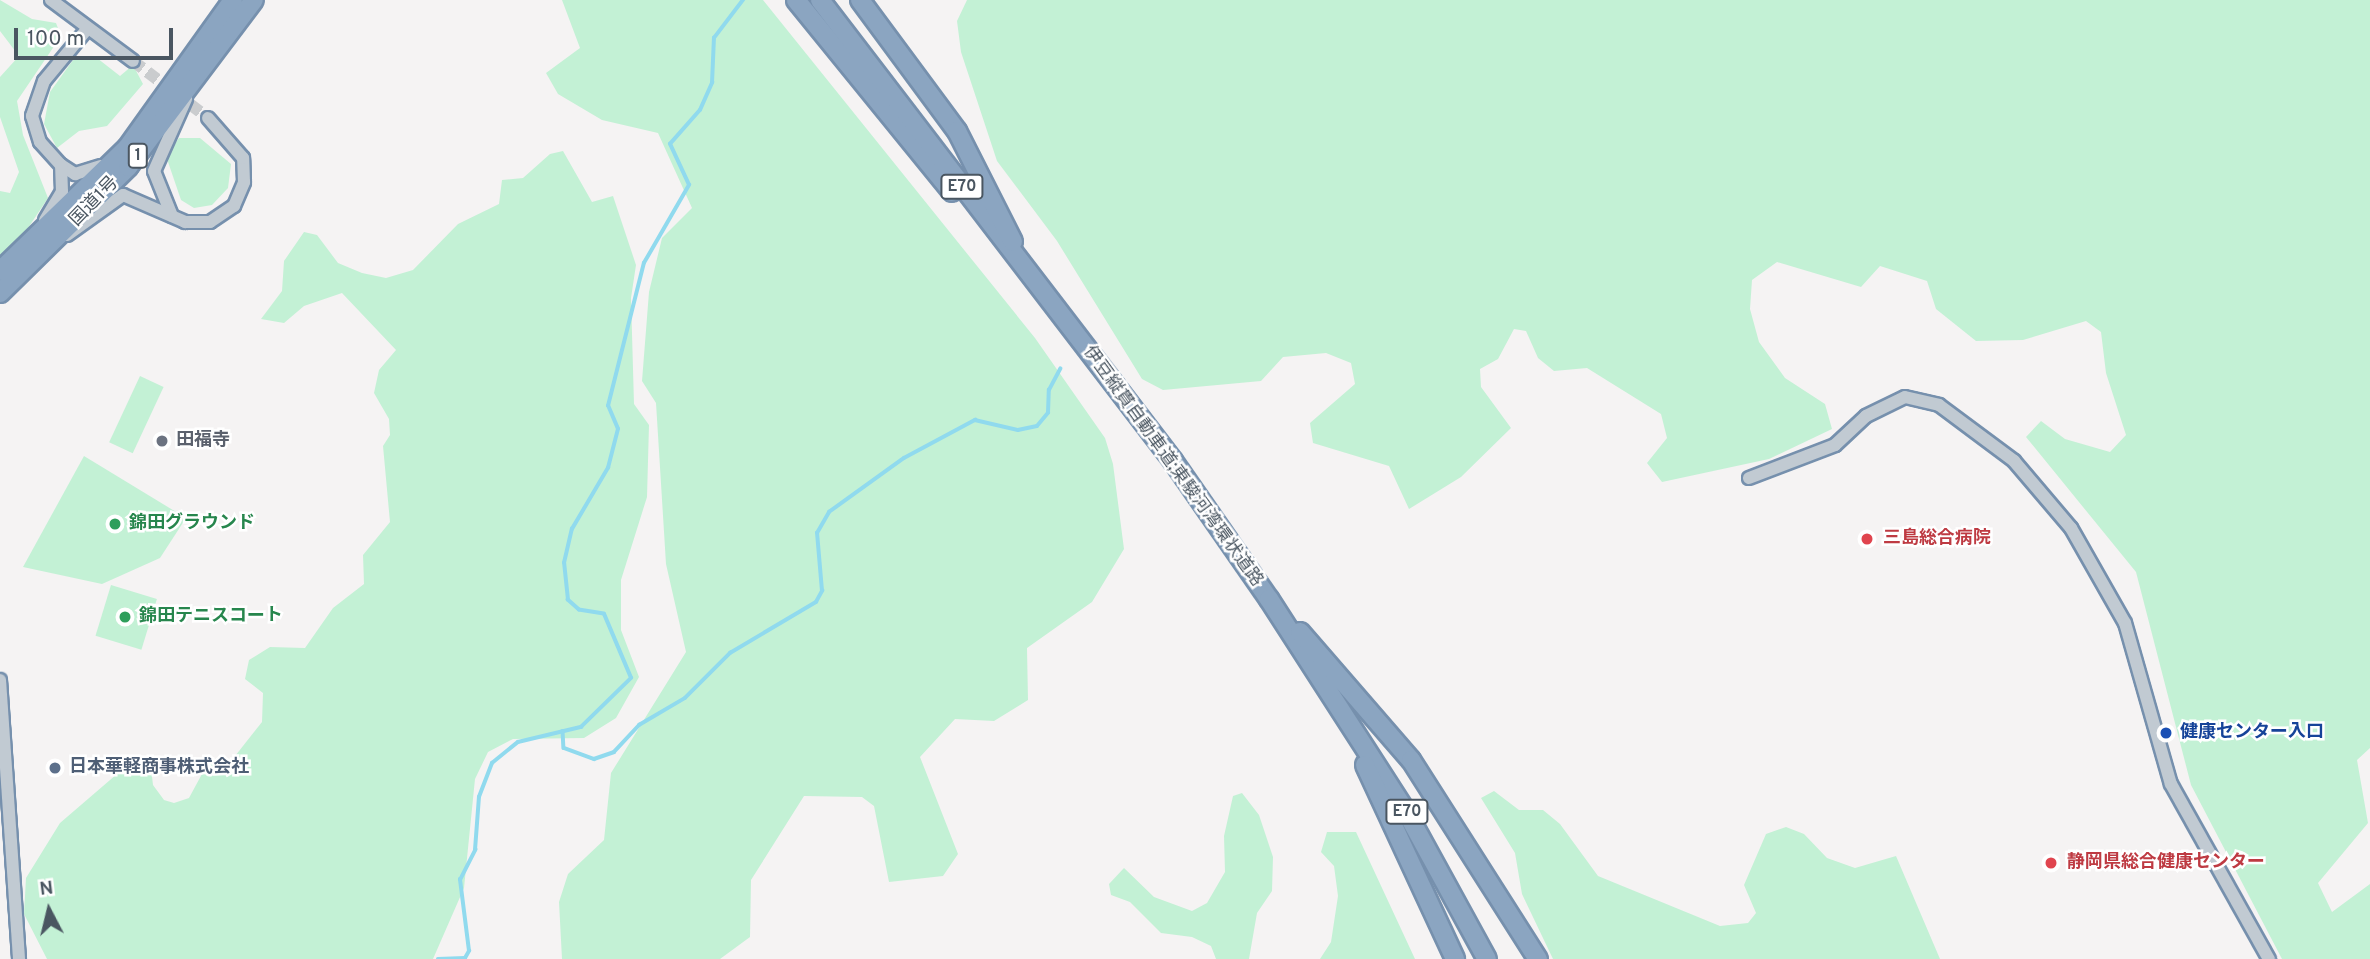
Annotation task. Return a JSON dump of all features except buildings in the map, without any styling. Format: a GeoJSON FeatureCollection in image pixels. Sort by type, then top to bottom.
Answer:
{"type":"FeatureCollection","features":[{"type":"Feature","properties":{"kind":"highway","name":"国道1号"},"geometry":{"type":"LineString","coordinates":[[0,271],[127,148],[233,0]]}},
{"type":"Feature","properties":{"kind":"highway","name":"国道1号"},"geometry":{"type":"LineString","coordinates":[[0,293],[51,246],[190,91],[254,0]]}},
{"type":"Feature","properties":{"kind":"highway"},"geometry":{"type":"LineString","coordinates":[[796,0],[892,109]]}},
{"type":"Feature","properties":{"kind":"highway","name":"伊豆縦貫自動車道;東駿河湾環状道路"},"geometry":{"type":"LineString","coordinates":[[820,0],[892,109],[1026,271],[1173,461],[1269,599],[1408,815],[1487,959]]}},
{"type":"Feature","properties":{"kind":"highway"},"geometry":{"type":"LineString","coordinates":[[860,0],[922,82],[967,148],[1026,271]]}},
{"type":"Feature","properties":{"kind":"highway"},"geometry":{"type":"LineString","coordinates":[[1269,599],[1410,760],[1538,959]]}},
{"type":"Feature","properties":{"kind":"highway"},"geometry":{"type":"LineString","coordinates":[[1316,672],[1395,822],[1455,959]]}},
{"type":"Feature","properties":{"kind":"street"},"geometry":{"type":"LineString","coordinates":[[51,0],[133,61]]}},
{"type":"Feature","properties":{"kind":"street"},"geometry":{"type":"LineString","coordinates":[[88,28],[33,106],[40,142],[61,165],[75,174],[92,172],[127,148]]}},
{"type":"Feature","properties":{"kind":"street"},"geometry":{"type":"LineString","coordinates":[[173,216],[154,171],[190,91]]}},
{"type":"Feature","properties":{"kind":"street"},"geometry":{"type":"LineString","coordinates":[[51,246],[123,195],[173,216],[209,222],[240,195],[243,158],[208,118]]}},
{"type":"Feature","properties":{"kind":"street"},"geometry":{"type":"LineString","coordinates":[[31,240],[62,192],[61,165]]}},
{"type":"Feature","properties":{"kind":"street"},"geometry":{"type":"LineString","coordinates":[[1749,478],[1835,445],[1866,416],[1905,397],[1939,405],[2014,461],[2071,528],[2125,623],[2171,784],[2269,959]]}},
{"type":"Feature","properties":{"kind":"street"},"geometry":{"type":"LineString","coordinates":[[0,680],[19,959]]}},
{"type":"Feature","properties":{"kind":"green space"},"geometry":{"type":"Polygon","coordinates":[[[0,0],[32,19],[56,23],[61,36],[17,101],[23,135],[48,198],[20,240],[0,256],[0,191],[10,193],[19,172],[0,117],[0,77],[19,56],[0,31],[0,0]]]}},
{"type":"Feature","properties":{"kind":"green space"},"geometry":{"type":"Polygon","coordinates":[[[562,0],[763,0],[1035,338],[1105,438],[1113,464],[1124,549],[1092,602],[1027,648],[1028,700],[994,721],[955,719],[920,757],[958,854],[943,876],[889,882],[874,806],[862,797],[804,796],[751,880],[750,937],[720,959],[562,959],[559,902],[568,874],[604,840],[611,773],[686,652],[666,564],[656,403],[642,381],[649,292],[662,238],[692,208],[658,133],[602,120],[558,94],[546,73],[580,48],[562,0]]]}},
{"type":"Feature","properties":{"kind":"green space"},"geometry":{"type":"Polygon","coordinates":[[[967,0],[2370,0],[2370,748],[2357,760],[2368,823],[2318,883],[2332,912],[2370,884],[2370,959],[2282,959],[2191,785],[2136,572],[2026,437],[2041,421],[2065,439],[2110,452],[2126,435],[2106,373],[2101,332],[2086,321],[2023,340],[1976,341],[1936,309],[1927,281],[1880,266],[1861,287],[1777,262],[1752,280],[1750,309],[1759,342],[1785,378],[1825,404],[1832,429],[1769,459],[1662,482],[1647,463],[1667,438],[1661,414],[1587,368],[1554,371],[1538,358],[1526,331],[1514,329],[1498,359],[1480,369],[1481,387],[1511,428],[1461,477],[1409,509],[1389,466],[1313,443],[1310,423],[1355,384],[1351,363],[1326,353],[1283,357],[1261,381],[1163,390],[1142,379],[1057,241],[997,161],[961,52],[957,21],[967,0]]]}},
{"type":"Feature","properties":{"kind":"green space"},"geometry":{"type":"Polygon","coordinates":[[[97,58],[120,76],[133,65],[143,84],[107,126],[79,131],[57,148],[44,124],[50,92],[73,60],[97,58]]]}},
{"type":"Feature","properties":{"kind":"green space"},"geometry":{"type":"Polygon","coordinates":[[[179,138],[200,138],[231,164],[228,188],[212,205],[194,208],[181,200],[166,156],[179,138]]]}},
{"type":"Feature","properties":{"kind":"green space"},"geometry":{"type":"Polygon","coordinates":[[[563,151],[592,202],[613,196],[636,265],[631,298],[634,404],[649,425],[647,497],[621,580],[621,630],[639,677],[616,718],[584,738],[513,739],[488,752],[475,779],[464,888],[433,959],[47,959],[24,914],[26,878],[60,823],[117,774],[137,765],[151,768],[153,785],[164,800],[174,803],[189,798],[209,761],[224,770],[262,722],[263,693],[245,679],[249,660],[270,647],[305,648],[333,608],[364,584],[363,555],[390,522],[383,446],[390,435],[389,419],[374,393],[379,370],[396,350],[342,293],[304,306],[284,323],[261,319],[282,291],[284,261],[304,232],[317,235],[338,263],[362,273],[386,278],[413,270],[458,224],[499,204],[502,180],[523,178],[550,154],[563,151]]]}},
{"type":"Feature","properties":{"kind":"green space"},"geometry":{"type":"Polygon","coordinates":[[[140,376],[164,387],[133,453],[109,442],[140,376]]]}},
{"type":"Feature","properties":{"kind":"green space","name":"錦田グラウンド"},"geometry":{"type":"Polygon","coordinates":[[[84,456],[186,518],[160,558],[102,584],[23,567],[84,456]]]}},
{"type":"Feature","properties":{"kind":"green space","name":"錦田テニスコート"},"geometry":{"type":"Polygon","coordinates":[[[111,585],[157,599],[141,650],[96,636],[111,585]]]}},
{"type":"Feature","properties":{"kind":"green space"},"geometry":{"type":"Polygon","coordinates":[[[1494,791],[1519,810],[1543,810],[1560,824],[1598,876],[1720,926],[1748,923],[1756,913],[1744,885],[1766,834],[1786,827],[1804,834],[1827,858],[1855,868],[1896,856],[1940,959],[1553,959],[1522,894],[1515,853],[1481,798],[1494,791]]]}},
{"type":"Feature","properties":{"kind":"green space"},"geometry":{"type":"Polygon","coordinates":[[[1242,793],[1259,815],[1273,857],[1272,891],[1257,913],[1249,959],[1216,959],[1211,946],[1192,937],[1161,933],[1130,902],[1111,895],[1109,884],[1124,868],[1154,897],[1192,911],[1207,903],[1225,872],[1224,836],[1233,796],[1242,793]]]}},
{"type":"Feature","properties":{"kind":"green space"},"geometry":{"type":"Polygon","coordinates":[[[1327,832],[1356,832],[1415,959],[1320,959],[1331,942],[1338,896],[1334,866],[1321,852],[1327,832]]]}},
{"type":"Feature","properties":{"kind":"waterway"},"geometry":{"type":"LineString","coordinates":[[438,959],[465,958],[469,951],[460,880],[475,850],[479,797],[492,763],[518,742],[581,727],[631,678],[604,614],[579,610],[568,600],[564,563],[572,529],[608,468],[618,429],[608,406],[644,263],[689,185],[670,144],[700,110],[712,83],[714,38],[743,0]]}},
{"type":"Feature","properties":{"kind":"waterway"},"geometry":{"type":"LineString","coordinates":[[563,731],[564,748],[594,759],[614,752],[639,725],[685,698],[730,653],[816,602],[822,591],[817,533],[829,512],[904,458],[975,420],[1018,430],[1037,426],[1048,413],[1049,390],[1060,369]]}},
{"type":"Feature","properties":{"kind":"tunnel"},"geometry":{"type":"LineString","coordinates":[[133,61],[208,118]]}},
{"type":"Feature","properties":{"kind":"place","name":"田福寺"},"geometry":{"type":"Point","coordinates":[162,441]}},
{"type":"Feature","properties":{"kind":"place","name":"錦田グラウンド"},"geometry":{"type":"Point","coordinates":[115,524]}},
{"type":"Feature","properties":{"kind":"place","name":"三島総合病院"},"geometry":{"type":"Point","coordinates":[1867,539]}},
{"type":"Feature","properties":{"kind":"place","name":"錦田テニスコート"},"geometry":{"type":"Point","coordinates":[125,617]}},
{"type":"Feature","properties":{"kind":"place","name":"健康センター入口"},"geometry":{"type":"Point","coordinates":[2166,733]}},
{"type":"Feature","properties":{"kind":"place","name":"日本華軽商事株式会社"},"geometry":{"type":"Point","coordinates":[55,768]}},
{"type":"Feature","properties":{"kind":"place","name":"静岡県総合健康センター"},"geometry":{"type":"Point","coordinates":[2051,863]}}]}
